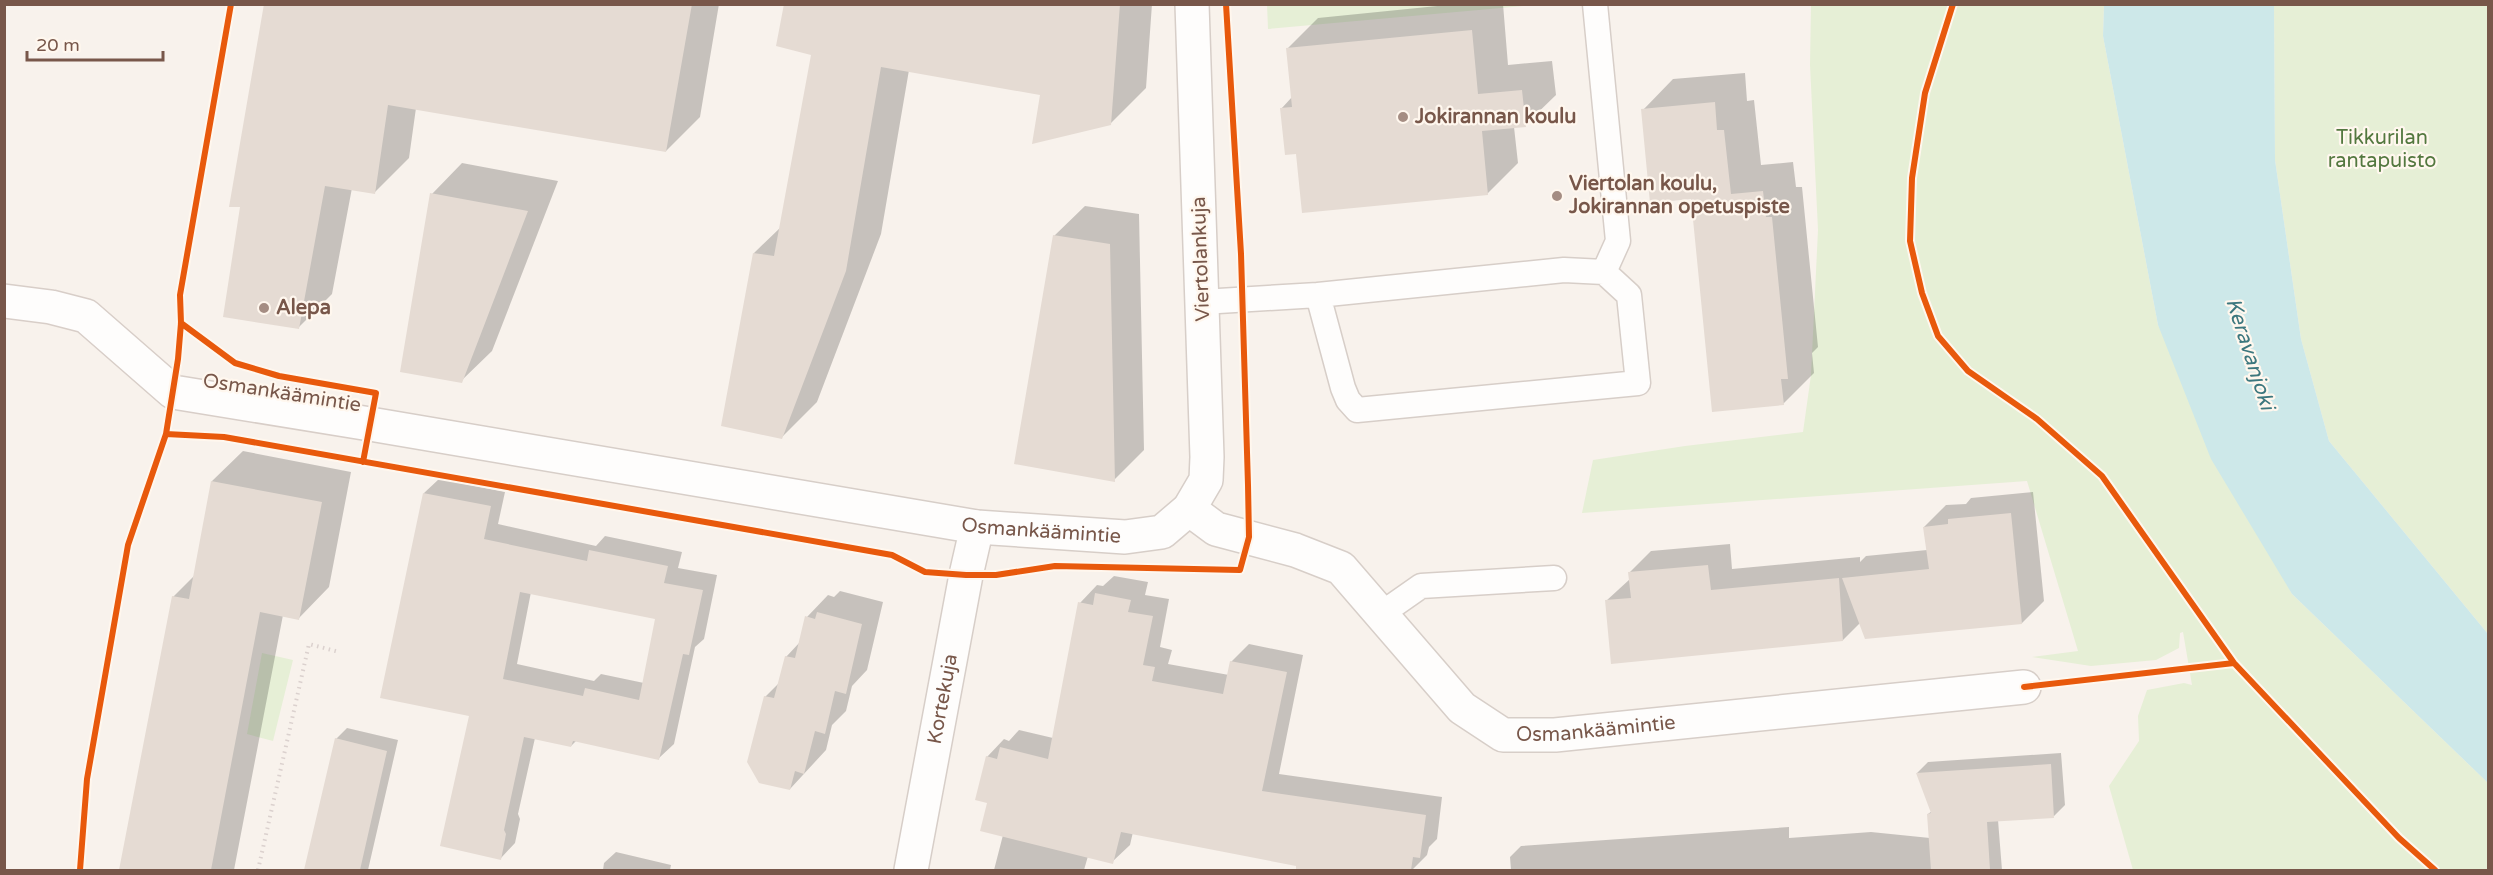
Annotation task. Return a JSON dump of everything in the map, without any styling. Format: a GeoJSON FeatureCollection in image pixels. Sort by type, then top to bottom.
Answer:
{"type":"FeatureCollection","features":[{"type":"Feature","properties":{"kind":"street","name":"Viertolankuja"},"geometry":{"type":"LineString","coordinates":[[1189,509],[1206,480],[1207,457],[1192,4]]}},
{"type":"Feature","properties":{"kind":"street","name":"Osmankäämintie"},"geometry":{"type":"LineString","coordinates":[[4,301],[51,307],[86,316],[172,392],[977,527],[1125,537],[1162,532],[1189,509],[1216,529],[1295,550],[1341,568],[1462,708],[1503,735],[1555,735],[2024,687]]}},
{"type":"Feature","properties":{"kind":"street","name":"Kortekuja"},"geometry":{"type":"LineString","coordinates":[[911,870],[977,527]]}},
{"type":"Feature","properties":{"kind":"lane"},"geometry":{"type":"LineString","coordinates":[[1595,4],[1618,241],[1604,272]]}},
{"type":"Feature","properties":{"kind":"lane"},"geometry":{"type":"LineString","coordinates":[[1202,302],[1318,295],[1564,270],[1604,272],[1629,295],[1638,383],[1357,410],[1348,400],[1343,388],[1318,295]]}},
{"type":"Feature","properties":{"kind":"lane"},"geometry":{"type":"LineString","coordinates":[[1381,614],[1421,586],[1554,578]]}},
{"type":"Feature","properties":{"kind":"path"},"geometry":{"type":"LineString","coordinates":[[258,870],[309,644],[339,652]]}},
{"type":"Feature","properties":{"kind":"green space"},"geometry":{"type":"Polygon","coordinates":[[[1267,4],[1534,4],[1534,5],[1268,29],[1267,4]]]}},
{"type":"Feature","properties":{"kind":"green space"},"geometry":{"type":"Polygon","coordinates":[[[1811,5],[2104,5],[2103,36],[2158,325],[2292,594],[2488,783],[2488,870],[2133,870],[2109,786],[2139,741],[2138,716],[2147,690],[2184,683],[2192,685],[2183,632],[2180,633],[2179,648],[2156,660],[2091,666],[2032,657],[2078,651],[2027,481],[1582,513],[1593,460],[1803,432],[1811,375],[1818,230],[1810,65],[1811,5]]]}},
{"type":"Feature","properties":{"kind":"green space","name":"Tikkurilan rantapuisto"},"geometry":{"type":"Polygon","coordinates":[[[2274,5],[2488,5],[2488,634],[2329,441],[2301,339],[2275,160],[2274,5]]]}},
{"type":"Feature","properties":{"kind":"green space"},"geometry":{"type":"Polygon","coordinates":[[[262,653],[293,660],[273,741],[247,734],[262,653]]]}},
{"type":"Feature","properties":{"kind":"water","name":"Keravanjoki"},"geometry":{"type":"Polygon","coordinates":[[[2104,5],[2274,5],[2275,160],[2301,339],[2329,441],[2488,634],[2488,783],[2292,594],[2211,459],[2158,325],[2103,36],[2104,5]]]}},
{"type":"Feature","properties":{"kind":"building"},"geometry":{"type":"Polygon","coordinates":[[[264,4],[692,4],[666,152],[388,105],[375,194],[325,186],[299,329],[223,317],[240,207],[229,207],[264,4]]]}},
{"type":"Feature","properties":{"kind":"building"},"geometry":{"type":"Polygon","coordinates":[[[784,4],[1120,4],[1111,125],[1032,144],[1040,95],[881,67],[846,271],[782,439],[721,426],[753,253],[774,256],[811,55],[776,46],[784,4]]]}},
{"type":"Feature","properties":{"kind":"building","name":"Jokirannan koulu"},"geometry":{"type":"Polygon","coordinates":[[[1472,30],[1478,94],[1522,90],[1526,127],[1482,131],[1488,195],[1302,213],[1296,154],[1285,155],[1280,108],[1292,107],[1286,48],[1472,30]]]}},
{"type":"Feature","properties":{"kind":"building"},"geometry":{"type":"Polygon","coordinates":[[[1715,102],[1717,130],[1724,130],[1731,194],[1763,191],[1766,217],[1772,217],[1788,379],[1781,379],[1784,405],[1712,412],[1691,199],[1650,203],[1641,109],[1715,102]]]}},
{"type":"Feature","properties":{"kind":"building"},"geometry":{"type":"Polygon","coordinates":[[[430,193],[528,211],[462,383],[400,372],[430,193]]]}},
{"type":"Feature","properties":{"kind":"building"},"geometry":{"type":"Polygon","coordinates":[[[1053,235],[1110,244],[1115,482],[1014,464],[1053,235]]]}},
{"type":"Feature","properties":{"kind":"building"},"geometry":{"type":"Polygon","coordinates":[[[211,481],[322,502],[299,620],[260,612],[211,870],[119,870],[172,596],[189,599],[211,481]]]}},
{"type":"Feature","properties":{"kind":"building"},"geometry":{"type":"Polygon","coordinates":[[[423,493],[491,506],[484,539],[587,561],[589,550],[668,566],[664,583],[703,590],[689,655],[683,654],[659,760],[573,741],[571,747],[524,737],[504,830],[506,834],[501,860],[440,846],[469,716],[380,698],[423,493]],[[520,592],[503,679],[583,696],[585,688],[639,700],[655,619],[520,592]]]}},
{"type":"Feature","properties":{"kind":"building"},"geometry":{"type":"Polygon","coordinates":[[[2011,513],[2022,624],[1865,639],[1842,578],[1929,569],[1923,527],[1948,524],[1948,519],[2011,513]]]}},
{"type":"Feature","properties":{"kind":"building"},"geometry":{"type":"Polygon","coordinates":[[[1708,565],[1711,590],[1839,578],[1843,641],[1611,664],[1605,600],[1631,598],[1628,572],[1708,565]]]}},
{"type":"Feature","properties":{"kind":"building"},"geometry":{"type":"Polygon","coordinates":[[[1095,593],[1131,600],[1128,612],[1153,616],[1143,665],[1155,667],[1152,681],[1223,694],[1230,661],[1287,672],[1262,791],[1426,815],[1420,858],[1413,857],[1411,870],[1296,870],[1296,866],[1121,832],[1113,864],[980,831],[987,803],[975,800],[986,756],[997,759],[1000,747],[1048,759],[1078,602],[1093,605],[1095,593]]]}},
{"type":"Feature","properties":{"kind":"building"},"geometry":{"type":"Polygon","coordinates":[[[817,612],[862,624],[846,694],[835,691],[825,734],[815,731],[804,774],[795,771],[790,790],[759,783],[747,762],[764,696],[774,698],[785,656],[795,658],[805,616],[815,619],[817,612]]]}},
{"type":"Feature","properties":{"kind":"building"},"geometry":{"type":"Polygon","coordinates":[[[335,738],[387,751],[360,870],[304,870],[335,738]]]}},
{"type":"Feature","properties":{"kind":"building"},"geometry":{"type":"Polygon","coordinates":[[[2051,764],[2054,818],[1987,822],[1990,870],[1931,870],[1927,814],[1931,813],[1916,773],[2051,764]]]}},
{"type":"Feature","properties":{"kind":"cycle path"},"geometry":{"type":"LineString","coordinates":[[80,870],[87,779],[128,545],[166,434],[178,359],[181,323],[180,295],[231,4]]}},
{"type":"Feature","properties":{"kind":"cycle path"},"geometry":{"type":"LineString","coordinates":[[166,434],[224,437],[892,555],[925,572],[996,575],[1055,566],[1240,570],[1249,537],[1248,485],[1241,254],[1226,4]]}},
{"type":"Feature","properties":{"kind":"cycle path"},"geometry":{"type":"LineString","coordinates":[[1953,4],[1925,93],[1912,178],[1910,241],[1922,293],[1938,336],[1968,371],[2037,419],[2102,476],[2234,663],[2399,838],[2435,870]]}},
{"type":"Feature","properties":{"kind":"cycle path"},"geometry":{"type":"LineString","coordinates":[[181,323],[235,363],[279,376],[376,393],[363,462]]}},
{"type":"Feature","properties":{"kind":"cycle path"},"geometry":{"type":"LineString","coordinates":[[2024,687],[2234,663]]}},
{"type":"Feature","properties":{"kind":"place","name":"Jokirannan koulu"},"geometry":{"type":"Point","coordinates":[1403,117]}},
{"type":"Feature","properties":{"kind":"place","name":"Viertolan koulu, Jokirannan opetuspiste"},"geometry":{"type":"Point","coordinates":[1557,196]}},
{"type":"Feature","properties":{"kind":"place","name":"Alepa"},"geometry":{"type":"Point","coordinates":[264,308]}}]}
